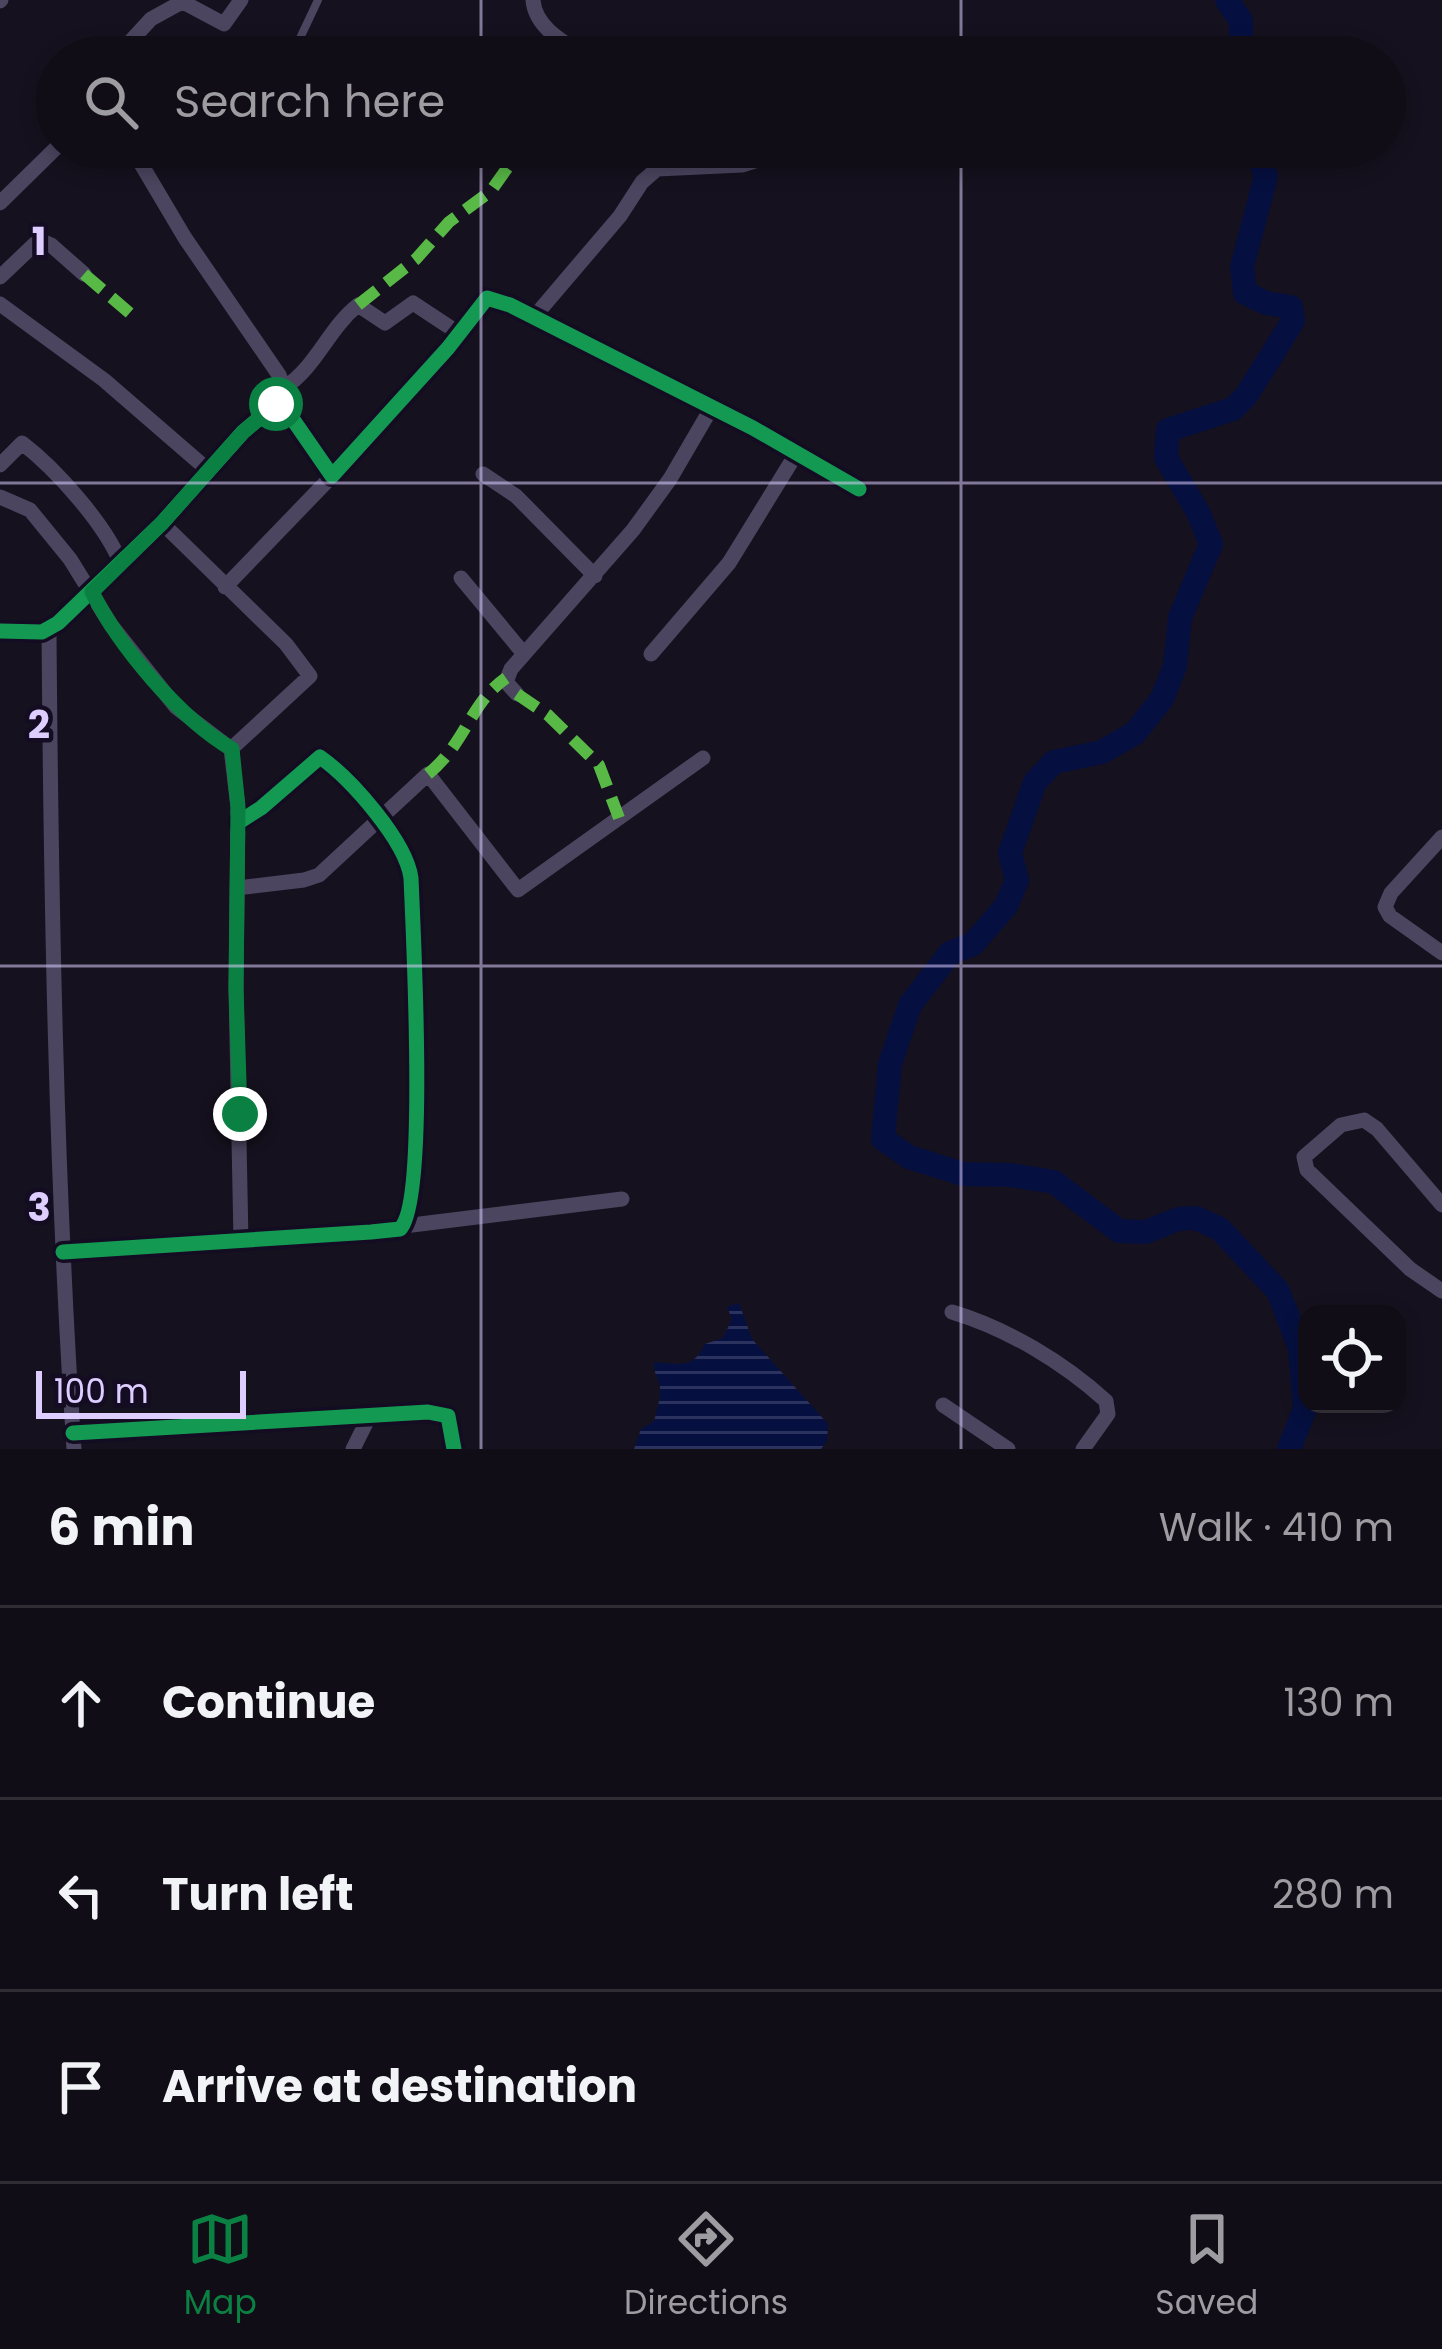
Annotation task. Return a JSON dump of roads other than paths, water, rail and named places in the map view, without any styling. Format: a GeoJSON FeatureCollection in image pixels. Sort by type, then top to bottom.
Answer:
{"type":"FeatureCollection","features":[{"type":"Feature","properties":{"kind":"street"},"geometry":{"type":"LineString","coordinates":[[136,36],[181,1],[224,24],[241,0]]}},
{"type":"Feature","properties":{"kind":"street"},"geometry":{"type":"LineString","coordinates":[[532,0],[536,16],[557,36]]}},
{"type":"Feature","properties":{"kind":"street"},"geometry":{"type":"LineString","coordinates":[[0,203],[36,168]]}},
{"type":"Feature","properties":{"kind":"street"},"geometry":{"type":"LineString","coordinates":[[143,168],[284,388]]}},
{"type":"Feature","properties":{"kind":"street"},"geometry":{"type":"LineString","coordinates":[[534,317],[649,175],[665,168]]}},
{"type":"Feature","properties":{"kind":"street"},"geometry":{"type":"LineString","coordinates":[[0,277],[39,240],[84,274]]}},
{"type":"Feature","properties":{"kind":"street"},"geometry":{"type":"LineString","coordinates":[[225,587],[332,476],[488,298],[497,298],[712,407],[859,488]]}},
{"type":"Feature","properties":{"kind":"street"},"geometry":{"type":"LineString","coordinates":[[0,631],[49,630],[92,592],[243,432],[276,404],[284,388],[322,352],[335,327],[358,305],[385,323],[409,303],[417,304],[460,334]]}},
{"type":"Feature","properties":{"kind":"street"},"geometry":{"type":"LineString","coordinates":[[0,304],[104,380],[208,470]]}},
{"type":"Feature","properties":{"kind":"street"},"geometry":{"type":"LineString","coordinates":[[276,404],[292,417],[332,476]]}},
{"type":"Feature","properties":{"kind":"street"},"geometry":{"type":"LineString","coordinates":[[517,694],[506,678],[649,509],[712,407]]}},
{"type":"Feature","properties":{"kind":"street"},"geometry":{"type":"LineString","coordinates":[[0,465],[22,442],[88,514],[121,564]]}},
{"type":"Feature","properties":{"kind":"street"},"geometry":{"type":"LineString","coordinates":[[651,654],[729,563],[796,454]]}},
{"type":"Feature","properties":{"kind":"street"},"geometry":{"type":"LineString","coordinates":[[483,474],[516,496],[595,576]]}},
{"type":"Feature","properties":{"kind":"street"},"geometry":{"type":"LineString","coordinates":[[0,497],[30,510],[111,625],[176,706],[232,749],[238,822],[241,1241]]}},
{"type":"Feature","properties":{"kind":"street"},"geometry":{"type":"LineString","coordinates":[[162,523],[286,644],[310,676],[232,749]]}},
{"type":"Feature","properties":{"kind":"street"},"geometry":{"type":"LineString","coordinates":[[461,578],[524,654]]}},
{"type":"Feature","properties":{"kind":"street"},"geometry":{"type":"LineString","coordinates":[[49,630],[48,774],[63,1252],[74,1441],[420,1412],[448,1416],[454,1449]]}},
{"type":"Feature","properties":{"kind":"street"},"geometry":{"type":"LineString","coordinates":[[238,822],[262,808],[318,757],[351,784],[405,852],[411,878],[414,1187],[404,1226]]}},
{"type":"Feature","properties":{"kind":"street"},"geometry":{"type":"LineString","coordinates":[[237,888],[313,878],[428,774],[518,890],[703,758]]}},
{"type":"Feature","properties":{"kind":"street"},"geometry":{"type":"LineString","coordinates":[[1442,838],[1391,893],[1385,907],[1390,916],[1442,952]]}},
{"type":"Feature","properties":{"kind":"street"},"geometry":{"type":"LineString","coordinates":[[1442,1204],[1364,1120],[1341,1125],[1303,1159],[1307,1170],[1376,1236],[1430,1286],[1442,1291]]}},
{"type":"Feature","properties":{"kind":"street"},"geometry":{"type":"LineString","coordinates":[[63,1252],[404,1226],[622,1199]]}},
{"type":"Feature","properties":{"kind":"street"},"geometry":{"type":"LineString","coordinates":[[952,1312],[1017,1338],[1106,1401],[1108,1414],[1083,1449]]}},
{"type":"Feature","properties":{"kind":"street"},"geometry":{"type":"LineString","coordinates":[[943,1405],[1007,1449]]}},
{"type":"Feature","properties":{"kind":"street"},"geometry":{"type":"LineString","coordinates":[[352,1449],[370,1415]]}},
{"type":"Feature","properties":{"kind":"lane"},"geometry":{"type":"LineString","coordinates":[[301,36],[318,0]]}},
{"type":"Feature","properties":{"kind":"waterway"},"geometry":{"type":"LineString","coordinates":[[1227,0],[1241,21],[1241,36]]}},
{"type":"Feature","properties":{"kind":"waterway"},"geometry":{"type":"LineString","coordinates":[[1263,168],[1266,176],[1242,267],[1245,293],[1291,307],[1293,321],[1233,409],[1168,430],[1166,458],[1211,544],[1180,618],[1175,666],[1162,699],[1135,733],[1102,752],[1054,762],[1035,782],[1010,853],[1017,880],[1006,906],[973,944],[950,953],[910,1005],[890,1064],[883,1139],[909,1157],[963,1174],[1054,1182],[1119,1231],[1146,1232],[1178,1219],[1196,1218],[1220,1229],[1278,1291],[1300,1348],[1305,1409],[1289,1449]]}}]}
